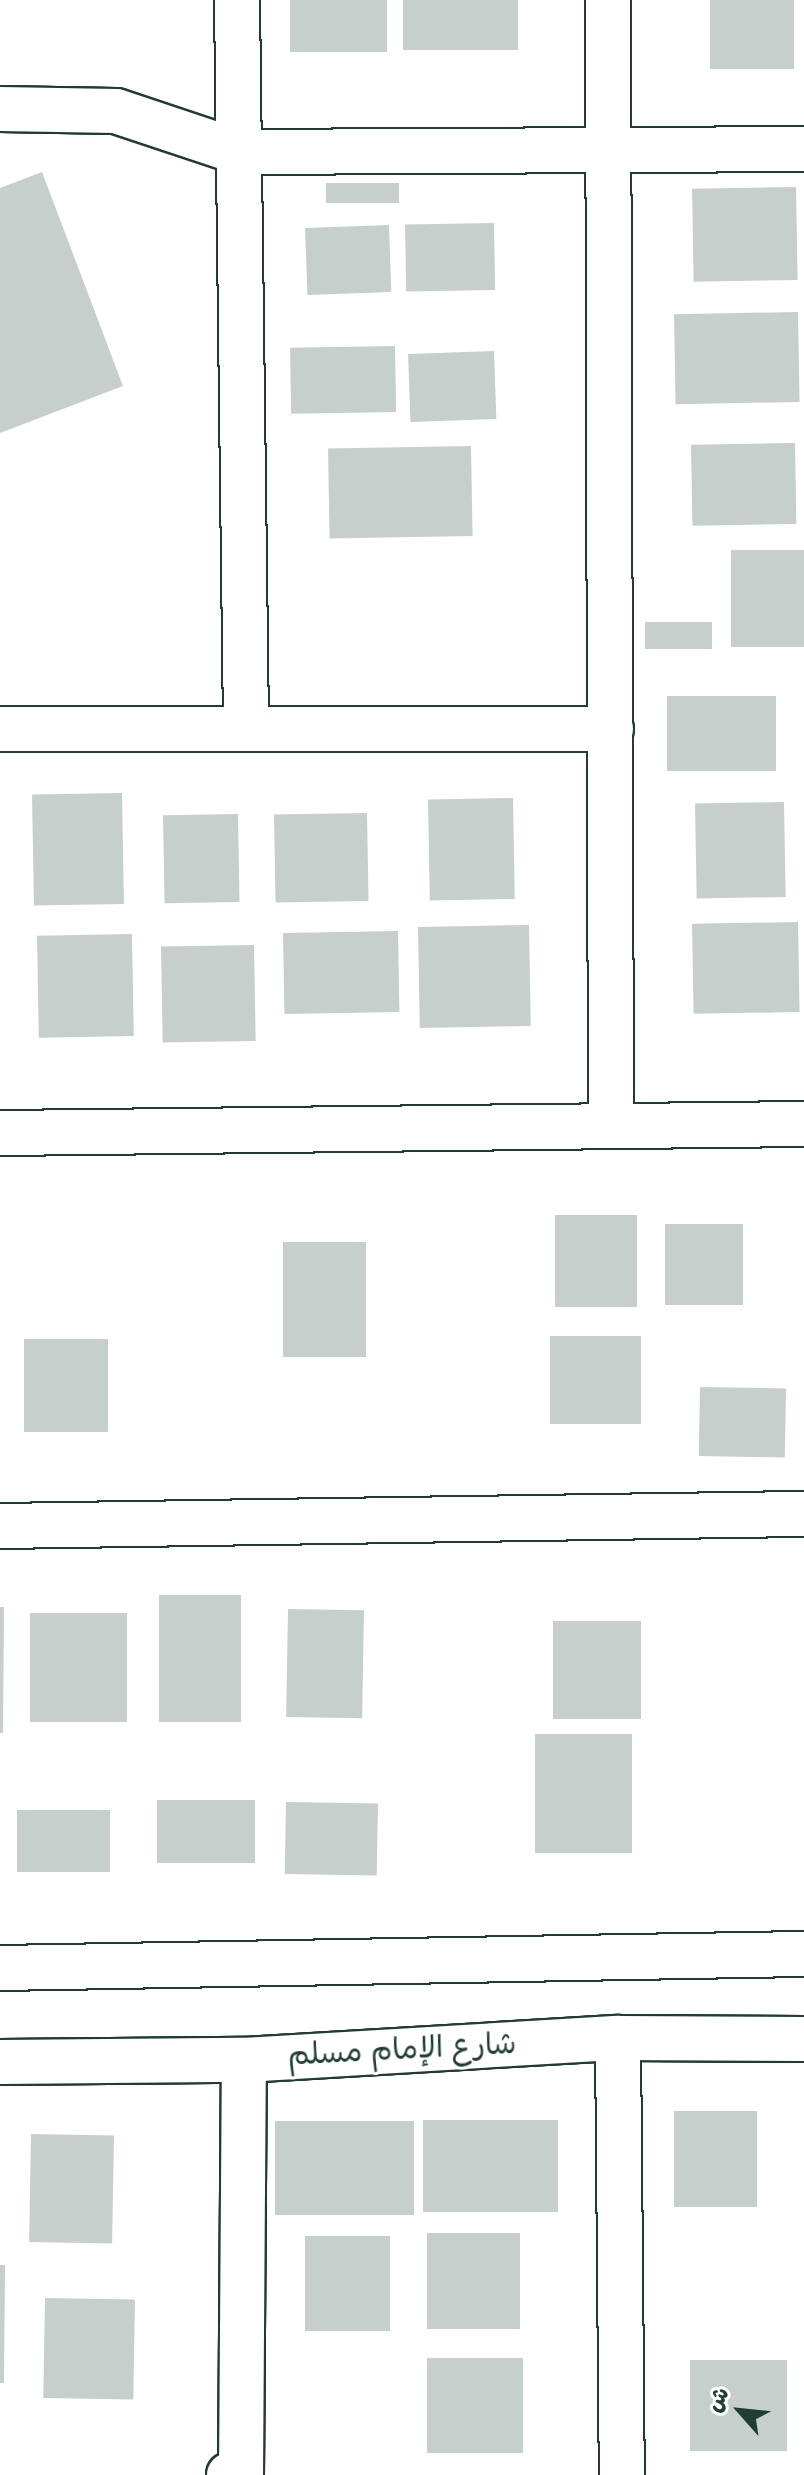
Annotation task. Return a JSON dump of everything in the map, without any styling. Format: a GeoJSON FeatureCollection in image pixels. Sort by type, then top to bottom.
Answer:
{"type":"FeatureCollection","features":[{"type":"Feature","properties":{"kind":"street"},"geometry":{"type":"LineString","coordinates":[[237,0],[246,729]]}},
{"type":"Feature","properties":{"kind":"street"},"geometry":{"type":"LineString","coordinates":[[608,0],[611,1126]]}},
{"type":"Feature","properties":{"kind":"street"},"geometry":{"type":"LineString","coordinates":[[0,109],[116,111],[239,152],[804,149]]}},
{"type":"Feature","properties":{"kind":"street"},"geometry":{"type":"LineString","coordinates":[[0,729],[611,729]]}},
{"type":"Feature","properties":{"kind":"street"},"geometry":{"type":"LineString","coordinates":[[0,1133],[804,1124]]}},
{"type":"Feature","properties":{"kind":"street"},"geometry":{"type":"LineString","coordinates":[[0,1526],[804,1514]]}},
{"type":"Feature","properties":{"kind":"street"},"geometry":{"type":"LineString","coordinates":[[736,1955],[804,1933]]}},
{"type":"Feature","properties":{"kind":"street"},"geometry":{"type":"LineString","coordinates":[[0,1968],[804,1954]]}},
{"type":"Feature","properties":{"kind":"street"},"geometry":{"type":"LineString","coordinates":[[618,2038],[622,2475]]}},
{"type":"Feature","properties":{"kind":"street","name":"شارع الإمام مسلم"},"geometry":{"type":"LineString","coordinates":[[0,2062],[244,2060],[618,2038],[804,2039]]}},
{"type":"Feature","properties":{"kind":"street"},"geometry":{"type":"LineString","coordinates":[[229,2475],[241,2475],[244,2060]]}},
{"type":"Feature","properties":{"kind":"building"},"geometry":{"type":"Polygon","coordinates":[[[290,0],[387,0],[387,52],[290,52],[290,0]]]}},
{"type":"Feature","properties":{"kind":"building"},"geometry":{"type":"Polygon","coordinates":[[[403,0],[518,0],[518,50],[403,50],[403,0]]]}},
{"type":"Feature","properties":{"kind":"building"},"geometry":{"type":"Polygon","coordinates":[[[710,0],[794,0],[794,69],[710,69],[710,0]]]}},
{"type":"Feature","properties":{"kind":"building"},"geometry":{"type":"Polygon","coordinates":[[[42,172],[123,386],[0,433],[0,188],[42,172]]]}},
{"type":"Feature","properties":{"kind":"building"},"geometry":{"type":"Polygon","coordinates":[[[326,183],[399,183],[399,203],[326,203],[326,183]]]}},
{"type":"Feature","properties":{"kind":"building"},"geometry":{"type":"Polygon","coordinates":[[[796,187],[798,280],[694,282],[692,189],[796,187]]]}},
{"type":"Feature","properties":{"kind":"building"},"geometry":{"type":"Polygon","coordinates":[[[494,223],[495,290],[406,292],[405,225],[494,223]]]}},
{"type":"Feature","properties":{"kind":"building"},"geometry":{"type":"Polygon","coordinates":[[[389,225],[391,292],[307,295],[305,228],[389,225]]]}},
{"type":"Feature","properties":{"kind":"building"},"geometry":{"type":"Polygon","coordinates":[[[798,312],[800,402],[676,404],[674,314],[798,312]]]}},
{"type":"Feature","properties":{"kind":"building"},"geometry":{"type":"Polygon","coordinates":[[[395,346],[396,412],[291,414],[290,348],[395,346]]]}},
{"type":"Feature","properties":{"kind":"building"},"geometry":{"type":"Polygon","coordinates":[[[494,351],[496,419],[410,422],[408,354],[494,351]]]}},
{"type":"Feature","properties":{"kind":"building"},"geometry":{"type":"Polygon","coordinates":[[[795,443],[796,524],[692,526],[691,445],[795,443]]]}},
{"type":"Feature","properties":{"kind":"building"},"geometry":{"type":"Polygon","coordinates":[[[471,446],[473,536],[330,538],[328,448],[471,446]]]}},
{"type":"Feature","properties":{"kind":"building"},"geometry":{"type":"Polygon","coordinates":[[[731,550],[804,550],[804,647],[731,647],[731,550]]]}},
{"type":"Feature","properties":{"kind":"building"},"geometry":{"type":"Polygon","coordinates":[[[645,622],[712,622],[712,649],[645,649],[645,622]]]}},
{"type":"Feature","properties":{"kind":"building"},"geometry":{"type":"Polygon","coordinates":[[[667,696],[776,696],[776,771],[667,771],[667,696]]]}},
{"type":"Feature","properties":{"kind":"building"},"geometry":{"type":"Polygon","coordinates":[[[122,793],[124,904],[34,906],[32,795],[122,793]]]}},
{"type":"Feature","properties":{"kind":"building"},"geometry":{"type":"Polygon","coordinates":[[[513,798],[515,899],[430,900],[428,799],[513,798]]]}},
{"type":"Feature","properties":{"kind":"building"},"geometry":{"type":"Polygon","coordinates":[[[784,802],[786,897],[697,899],[695,804],[784,802]]]}},
{"type":"Feature","properties":{"kind":"building"},"geometry":{"type":"Polygon","coordinates":[[[367,813],[369,901],[276,903],[274,815],[367,813]]]}},
{"type":"Feature","properties":{"kind":"building"},"geometry":{"type":"Polygon","coordinates":[[[238,814],[240,902],[165,903],[163,815],[238,814]]]}},
{"type":"Feature","properties":{"kind":"building"},"geometry":{"type":"Polygon","coordinates":[[[798,922],[800,1012],[694,1014],[692,924],[798,922]]]}},
{"type":"Feature","properties":{"kind":"building"},"geometry":{"type":"Polygon","coordinates":[[[529,925],[531,1026],[420,1028],[418,927],[529,925]]]}},
{"type":"Feature","properties":{"kind":"building"},"geometry":{"type":"Polygon","coordinates":[[[398,931],[399,1012],[284,1014],[283,933],[398,931]]]}},
{"type":"Feature","properties":{"kind":"building"},"geometry":{"type":"Polygon","coordinates":[[[132,934],[134,1036],[39,1038],[37,936],[132,934]]]}},
{"type":"Feature","properties":{"kind":"building"},"geometry":{"type":"Polygon","coordinates":[[[254,945],[256,1041],[163,1043],[161,947],[254,945]]]}},
{"type":"Feature","properties":{"kind":"building"},"geometry":{"type":"Polygon","coordinates":[[[555,1215],[637,1215],[637,1307],[555,1307],[555,1215]]]}},
{"type":"Feature","properties":{"kind":"building"},"geometry":{"type":"Polygon","coordinates":[[[665,1224],[743,1224],[743,1305],[665,1305],[665,1224]]]}},
{"type":"Feature","properties":{"kind":"building"},"geometry":{"type":"Polygon","coordinates":[[[283,1242],[366,1242],[366,1357],[283,1357],[283,1242]]]}},
{"type":"Feature","properties":{"kind":"building"},"geometry":{"type":"Polygon","coordinates":[[[550,1336],[641,1336],[641,1424],[550,1424],[550,1336]]]}},
{"type":"Feature","properties":{"kind":"building"},"geometry":{"type":"Polygon","coordinates":[[[24,1339],[108,1339],[108,1432],[24,1432],[24,1339]]]}},
{"type":"Feature","properties":{"kind":"building"},"geometry":{"type":"Polygon","coordinates":[[[700,1387],[786,1389],[785,1457],[699,1456],[700,1387]]]}},
{"type":"Feature","properties":{"kind":"building"},"geometry":{"type":"Polygon","coordinates":[[[159,1595],[241,1595],[241,1722],[159,1722],[159,1595]]]}},
{"type":"Feature","properties":{"kind":"building"},"geometry":{"type":"Polygon","coordinates":[[[0,1607],[4,1607],[3,1733],[0,1733],[0,1607]]]}},
{"type":"Feature","properties":{"kind":"building"},"geometry":{"type":"Polygon","coordinates":[[[288,1609],[364,1610],[362,1718],[286,1717],[288,1609]]]}},
{"type":"Feature","properties":{"kind":"building"},"geometry":{"type":"Polygon","coordinates":[[[30,1613],[127,1613],[127,1722],[30,1722],[30,1613]]]}},
{"type":"Feature","properties":{"kind":"building"},"geometry":{"type":"Polygon","coordinates":[[[553,1621],[641,1621],[641,1719],[553,1719],[553,1621]]]}},
{"type":"Feature","properties":{"kind":"building"},"geometry":{"type":"Polygon","coordinates":[[[535,1734],[632,1734],[632,1853],[535,1853],[535,1734]]]}},
{"type":"Feature","properties":{"kind":"building"},"geometry":{"type":"Polygon","coordinates":[[[157,1800],[255,1800],[255,1863],[157,1863],[157,1800]]]}},
{"type":"Feature","properties":{"kind":"building"},"geometry":{"type":"Polygon","coordinates":[[[286,1802],[378,1804],[377,1876],[285,1874],[286,1802]]]}},
{"type":"Feature","properties":{"kind":"building"},"geometry":{"type":"Polygon","coordinates":[[[17,1810],[110,1810],[110,1872],[17,1872],[17,1810]]]}},
{"type":"Feature","properties":{"kind":"building"},"geometry":{"type":"Polygon","coordinates":[[[674,2111],[757,2111],[757,2207],[674,2207],[674,2111]]]}},
{"type":"Feature","properties":{"kind":"building"},"geometry":{"type":"Polygon","coordinates":[[[423,2120],[558,2120],[558,2212],[423,2212],[423,2120]]]}},
{"type":"Feature","properties":{"kind":"building"},"geometry":{"type":"Polygon","coordinates":[[[275,2121],[414,2121],[414,2215],[275,2215],[275,2121]]]}},
{"type":"Feature","properties":{"kind":"building"},"geometry":{"type":"Polygon","coordinates":[[[31,2134],[114,2135],[112,2243],[29,2242],[31,2134]]]}},
{"type":"Feature","properties":{"kind":"building"},"geometry":{"type":"Polygon","coordinates":[[[427,2233],[520,2233],[520,2329],[427,2329],[427,2233]]]}},
{"type":"Feature","properties":{"kind":"building"},"geometry":{"type":"Polygon","coordinates":[[[305,2236],[390,2236],[390,2331],[305,2331],[305,2236]]]}},
{"type":"Feature","properties":{"kind":"building"},"geometry":{"type":"Polygon","coordinates":[[[0,2265],[5,2265],[4,2383],[0,2383],[0,2265]]]}},
{"type":"Feature","properties":{"kind":"building"},"geometry":{"type":"Polygon","coordinates":[[[45,2298],[135,2300],[133,2400],[43,2398],[45,2298]]]}},
{"type":"Feature","properties":{"kind":"building"},"geometry":{"type":"Polygon","coordinates":[[[427,2358],[523,2358],[523,2453],[427,2453],[427,2358]]]}},
{"type":"Feature","properties":{"kind":"building"},"geometry":{"type":"Polygon","coordinates":[[[690,2360],[787,2360],[787,2451],[690,2451],[690,2360]]]}}]}
